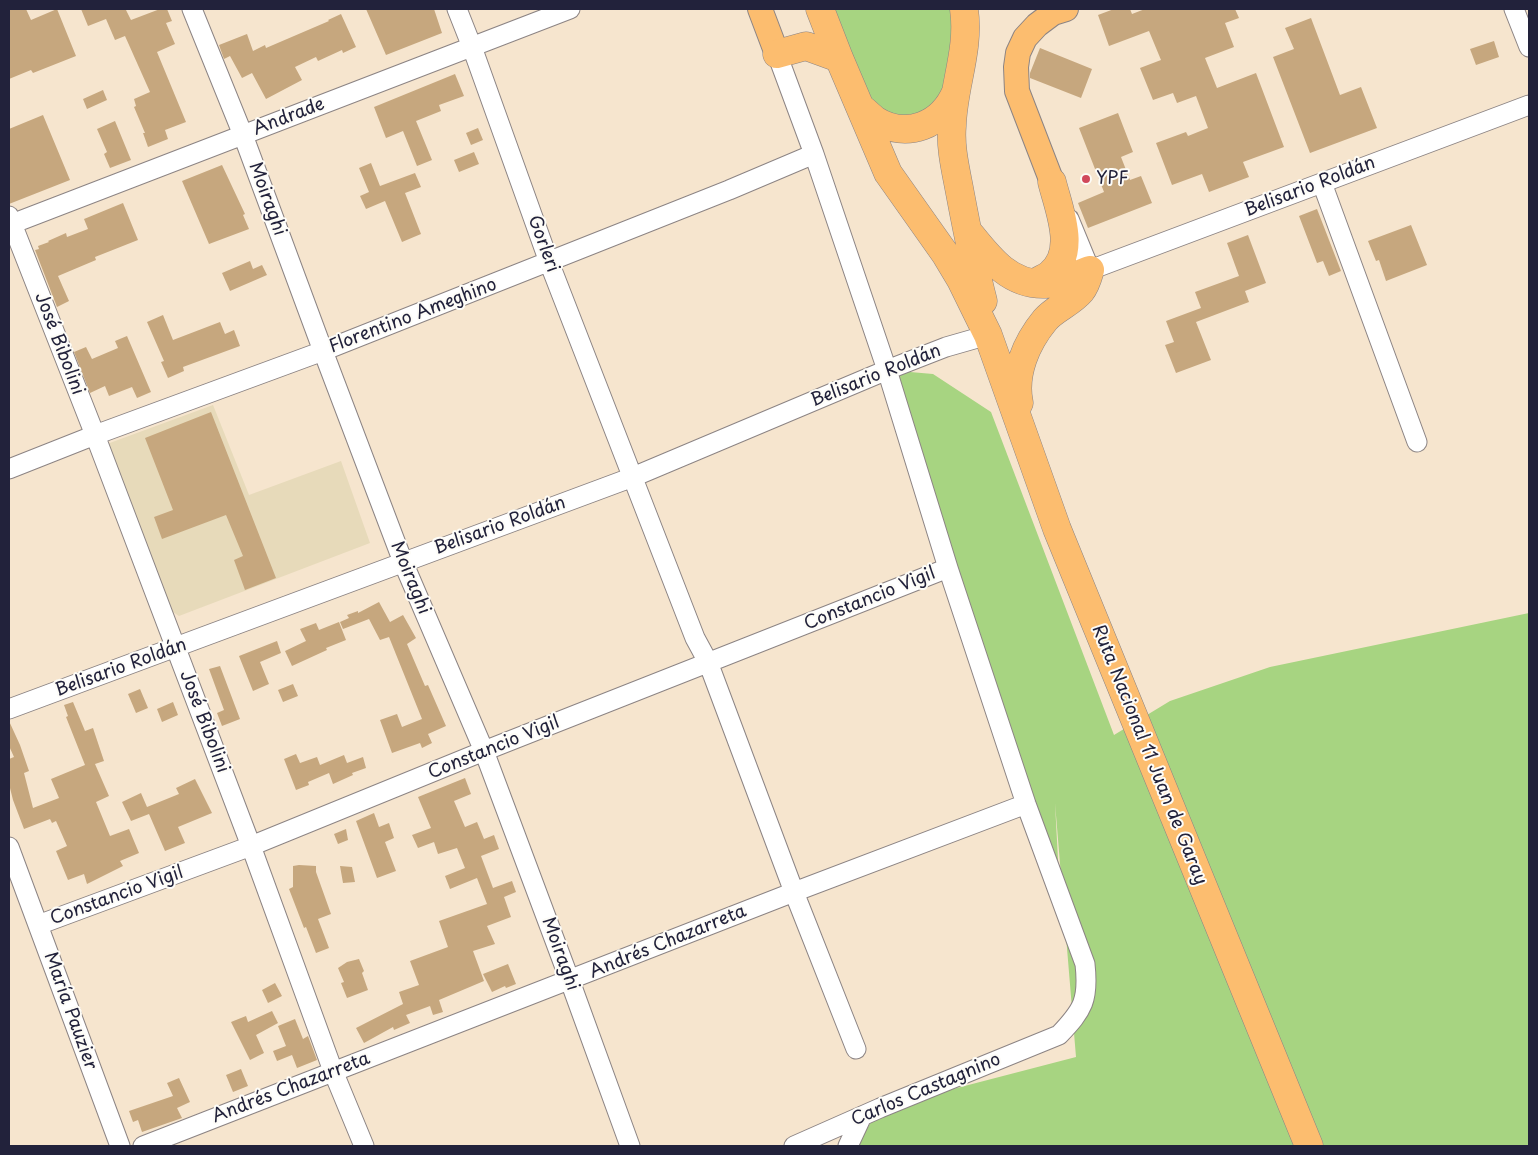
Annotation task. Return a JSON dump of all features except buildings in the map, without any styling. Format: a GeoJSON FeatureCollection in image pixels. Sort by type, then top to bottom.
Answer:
{"type":"FeatureCollection","features":[{"type":"Feature","properties":{"kind":"highway","name":"Ruta Nacional 11 Juan de Garay"},"geometry":{"type":"LineString","coordinates":[[964,9],[965,36],[951,128],[954,159],[966,230],[998,361]]}},
{"type":"Feature","properties":{"kind":"highway","name":"Ruta Nacional 11 Juan de Garay"},"geometry":{"type":"LineString","coordinates":[[860,107],[876,120],[891,126],[909,129],[923,127],[934,121],[953,99],[983,9]]}},
{"type":"Feature","properties":{"kind":"highway"},"geometry":{"type":"LineString","coordinates":[[806,46],[822,13]]}},
{"type":"Feature","properties":{"kind":"highway","name":"Ruta Nacional 11 Juan de Garay"},"geometry":{"type":"LineString","coordinates":[[822,13],[838,58],[893,182],[930,230],[946,255],[961,280],[988,335],[1057,529],[1309,1146]]}},
{"type":"Feature","properties":{"kind":"highway"},"geometry":{"type":"LineString","coordinates":[[777,54],[806,46],[838,58]]}},
{"type":"Feature","properties":{"kind":"highway"},"geometry":{"type":"LineString","coordinates":[[1035,283],[1049,275],[1056,267],[1065,245],[1066,233],[1052,182]]}},
{"type":"Feature","properties":{"kind":"highway"},"geometry":{"type":"LineString","coordinates":[[966,230],[991,260],[1006,273],[1022,280],[1046,284],[1090,270]]}},
{"type":"Feature","properties":{"kind":"highway"},"geometry":{"type":"LineString","coordinates":[[1027,441],[1016,389],[1019,367],[1030,343],[1045,320],[1080,292],[1086,283],[1090,270]]}},
{"type":"Feature","properties":{"kind":"main road"},"geometry":{"type":"LineString","coordinates":[[760,9],[777,54]]}},
{"type":"Feature","properties":{"kind":"main road"},"geometry":{"type":"LineString","coordinates":[[1052,182],[1017,91],[1016,68],[1018,53],[1025,38],[1037,25],[1066,9]]}},
{"type":"Feature","properties":{"kind":"street","name":"Moiraghi"},"geometry":{"type":"LineString","coordinates":[[192,9],[243,135],[403,562],[484,751],[630,1146]]}},
{"type":"Feature","properties":{"kind":"street","name":"Gorleri"},"geometry":{"type":"LineString","coordinates":[[457,9],[549,262],[695,638],[708,662],[794,892],[856,1049]]}},
{"type":"Feature","properties":{"kind":"street","name":"Andrade"},"geometry":{"type":"LineString","coordinates":[[10,222],[243,135],[570,9]]}},
{"type":"Feature","properties":{"kind":"street"},"geometry":{"type":"LineString","coordinates":[[1514,9],[1529,47]]}},
{"type":"Feature","properties":{"kind":"street"},"geometry":{"type":"LineString","coordinates":[[777,54],[814,154],[887,370],[948,568],[1026,804]]}},
{"type":"Feature","properties":{"kind":"street","name":"Belisario Roldán"},"geometry":{"type":"LineString","coordinates":[[1090,270],[1529,105]]}},
{"type":"Feature","properties":{"kind":"street","name":"Florentino Ameghino"},"geometry":{"type":"LineString","coordinates":[[9,469],[95,435],[323,351],[779,170],[814,154]]}},
{"type":"Feature","properties":{"kind":"street"},"geometry":{"type":"LineString","coordinates":[[1052,182],[1090,270]]}},
{"type":"Feature","properties":{"kind":"street"},"geometry":{"type":"LineString","coordinates":[[1322,182],[1417,442]]}},
{"type":"Feature","properties":{"kind":"street","name":"José Bibolini"},"geometry":{"type":"LineString","coordinates":[[10,222],[95,435],[251,846],[333,1071],[364,1146]]}},
{"type":"Feature","properties":{"kind":"street","name":"Belisario Roldán"},"geometry":{"type":"LineString","coordinates":[[9,709],[633,477],[887,370],[946,347],[988,335]]}},
{"type":"Feature","properties":{"kind":"street","name":"Constancio Vigil"},"geometry":{"type":"LineString","coordinates":[[38,926],[251,846],[484,751],[948,568]]}},
{"type":"Feature","properties":{"kind":"street","name":"Andrés Chazarreta"},"geometry":{"type":"LineString","coordinates":[[143,1146],[794,892],[1026,804]]}},
{"type":"Feature","properties":{"kind":"street","name":"Carlos Castagnino"},"geometry":{"type":"LineString","coordinates":[[794,1146],[1058,1035],[1075,1018],[1084,1001],[1087,985],[1086,971],[1026,804]]}},
{"type":"Feature","properties":{"kind":"street","name":"María Pauzier"},"geometry":{"type":"LineString","coordinates":[[9,847],[120,1146]]}},
{"type":"Feature","properties":{"kind":"street"},"geometry":{"type":"LineString","coordinates":[[848,1146],[862,1116]]}},
{"type":"Feature","properties":{"kind":"shaded area"},"geometry":{"type":"Polygon","coordinates":[[[213,405],[249,495],[341,461],[370,543],[179,616],[170,610],[107,444],[213,405]]]}},
{"type":"Feature","properties":{"kind":"green space"},"geometry":{"type":"Polygon","coordinates":[[[829,9],[955,9],[957,37],[939,104],[905,121],[868,103],[829,9]]]}},
{"type":"Feature","properties":{"kind":"green space"},"geometry":{"type":"Polygon","coordinates":[[[887,370],[933,374],[991,412],[1114,735],[1170,701],[1270,667],[1529,613],[1529,1146],[856,1146],[880,1108],[1076,1057],[1055,803],[1060,897],[887,370]]]}},
{"type":"Feature","properties":{"kind":"place","name":"YPF"},"geometry":{"type":"Point","coordinates":[1086,179]}}]}
